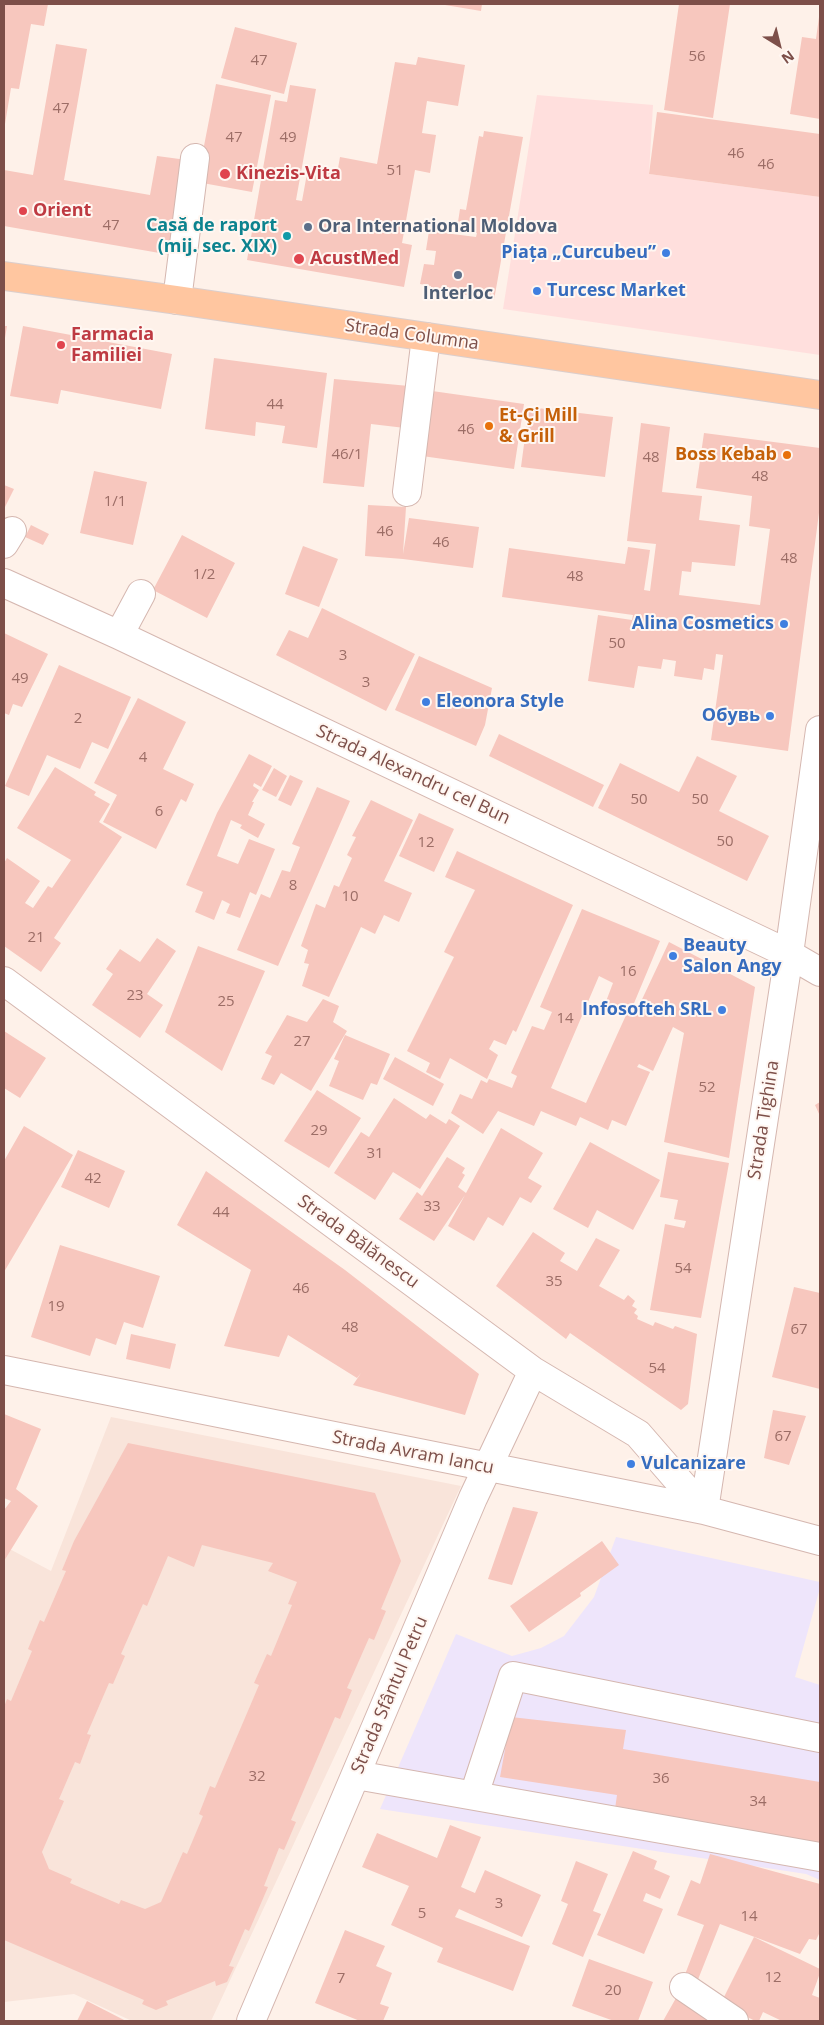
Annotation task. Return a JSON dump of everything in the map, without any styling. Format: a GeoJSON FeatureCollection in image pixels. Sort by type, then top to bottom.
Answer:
{"type":"FeatureCollection","features":[{"type":"Feature","properties":{"kind":"main road","name":"Strada Columna"},"geometry":{"type":"LineString","coordinates":[[4,276],[820,395]]}},
{"type":"Feature","properties":{"kind":"street"},"geometry":{"type":"LineString","coordinates":[[177,300],[195,158]]}},
{"type":"Feature","properties":{"kind":"street"},"geometry":{"type":"LineString","coordinates":[[407,492],[426,337]]}},
{"type":"Feature","properties":{"kind":"street","name":"Strada Alexandru cel Bun"},"geometry":{"type":"LineString","coordinates":[[4,583],[119,635],[789,954],[820,972]]}},
{"type":"Feature","properties":{"kind":"street"},"geometry":{"type":"LineString","coordinates":[[119,635],[141,594]]}},
{"type":"Feature","properties":{"kind":"street","name":"Strada Tighina"},"geometry":{"type":"LineString","coordinates":[[704,1510],[789,954],[820,730]]}},
{"type":"Feature","properties":{"kind":"street","name":"Strada Bălănescu"},"geometry":{"type":"LineString","coordinates":[[4,981],[532,1371],[638,1434],[704,1510]]}},
{"type":"Feature","properties":{"kind":"street","name":"Strada Avram Iancu"},"geometry":{"type":"LineString","coordinates":[[4,1370],[704,1510],[820,1541]]}},
{"type":"Feature","properties":{"kind":"street","name":"Strada Sfântul Petru"},"geometry":{"type":"LineString","coordinates":[[251,2021],[487,1468],[532,1371]]}},
{"type":"Feature","properties":{"kind":"street"},"geometry":{"type":"LineString","coordinates":[[474,1795],[513,1676],[820,1738]]}},
{"type":"Feature","properties":{"kind":"street"},"geometry":{"type":"LineString","coordinates":[[356,1775],[820,1857]]}},
{"type":"Feature","properties":{"kind":"street"},"geometry":{"type":"LineString","coordinates":[[684,1987],[734,2021]]}},
{"type":"Feature","properties":{"kind":"shaded area","name":"Piața „Curcubeu”"},"geometry":{"type":"Polygon","coordinates":[[[537,95],[653,105],[649,174],[820,197],[820,355],[503,309],[537,95]]]}},
{"type":"Feature","properties":{"kind":"shaded area"},"geometry":{"type":"Polygon","coordinates":[[[111,1417],[461,1486],[211,2021],[132,2021],[74,1994],[4,2002],[4,1546],[51,1571],[111,1417]]]}},
{"type":"Feature","properties":{"kind":"shaded area"},"geometry":{"type":"Polygon","coordinates":[[[616,1537],[820,1582],[820,1588],[795,1677],[820,1685],[820,1880],[806,1874],[380,1809],[456,1634],[512,1656],[541,1648],[564,1636],[594,1597],[616,1537]]]}},
{"type":"Feature","properties":{"kind":"building"},"geometry":{"type":"Polygon","coordinates":[[[4,4],[48,4],[44,26],[31,24],[19,89],[11,88],[5,124],[4,4]]]}},
{"type":"Feature","properties":{"kind":"building"},"geometry":{"type":"Polygon","coordinates":[[[439,4],[482,4],[481,11],[439,4]]]}},
{"type":"Feature","properties":{"kind":"building"},"geometry":{"type":"Polygon","coordinates":[[[679,4],[730,4],[713,118],[664,110],[679,4]]]}},
{"type":"Feature","properties":{"kind":"building"},"geometry":{"type":"Polygon","coordinates":[[[819,17],[820,119],[790,114],[802,37],[816,39],[819,17]]]}},
{"type":"Feature","properties":{"kind":"building"},"geometry":{"type":"Polygon","coordinates":[[[235,27],[297,43],[284,94],[221,78],[235,27]]]}},
{"type":"Feature","properties":{"kind":"building"},"geometry":{"type":"Polygon","coordinates":[[[56,44],[87,49],[64,180],[150,195],[157,156],[187,160],[171,255],[4,226],[4,170],[33,175],[56,44]]]}},
{"type":"Feature","properties":{"kind":"building"},"geometry":{"type":"Polygon","coordinates":[[[418,57],[465,65],[458,106],[427,101],[422,133],[436,135],[430,173],[415,170],[402,243],[412,245],[404,287],[247,260],[275,100],[287,102],[290,85],[316,89],[296,200],[302,201],[308,168],[337,174],[340,157],[377,164],[395,62],[416,65],[418,57]]]}},
{"type":"Feature","properties":{"kind":"building"},"geometry":{"type":"Polygon","coordinates":[[[216,84],[271,95],[252,192],[197,182],[216,84]]]}},
{"type":"Feature","properties":{"kind":"building"},"geometry":{"type":"Polygon","coordinates":[[[657,112],[820,134],[820,197],[649,174],[657,112]]]}},
{"type":"Feature","properties":{"kind":"building"},"geometry":{"type":"Polygon","coordinates":[[[484,131],[523,137],[494,300],[431,289],[431,286],[420,284],[424,264],[434,265],[436,251],[426,250],[429,231],[476,237],[477,233],[462,230],[464,223],[458,222],[460,209],[466,210],[479,136],[483,137],[484,131]]]}},
{"type":"Feature","properties":{"kind":"building"},"geometry":{"type":"Polygon","coordinates":[[[4,326],[7,326],[5,338],[4,338],[4,326]]]}},
{"type":"Feature","properties":{"kind":"building"},"geometry":{"type":"Polygon","coordinates":[[[23,326],[172,354],[161,409],[61,390],[58,404],[10,396],[23,326]]]}},
{"type":"Feature","properties":{"kind":"building"},"geometry":{"type":"Polygon","coordinates":[[[214,358],[327,373],[317,448],[282,443],[285,426],[256,422],[255,436],[205,429],[214,358]]]}},
{"type":"Feature","properties":{"kind":"building"},"geometry":{"type":"Polygon","coordinates":[[[334,379],[409,386],[405,428],[371,424],[364,487],[323,483],[334,379]]]}},
{"type":"Feature","properties":{"kind":"building"},"geometry":{"type":"Polygon","coordinates":[[[425,390],[524,404],[514,469],[415,455],[425,390]]]}},
{"type":"Feature","properties":{"kind":"building"},"geometry":{"type":"Polygon","coordinates":[[[529,407],[613,417],[605,477],[521,467],[529,407]]]}},
{"type":"Feature","properties":{"kind":"building"},"geometry":{"type":"Polygon","coordinates":[[[641,423],[670,427],[662,492],[702,496],[699,520],[740,525],[735,566],[692,562],[691,572],[682,571],[679,595],[760,605],[770,529],[749,526],[752,496],[696,488],[704,433],[820,448],[820,505],[788,751],[711,740],[723,655],[716,654],[714,670],[704,668],[702,680],[674,676],[676,661],[663,659],[661,669],[638,666],[634,688],[588,681],[598,615],[632,620],[633,615],[502,597],[509,548],[625,564],[628,547],[650,550],[644,590],[650,591],[656,544],[627,541],[641,423]]]}},
{"type":"Feature","properties":{"kind":"building"},"geometry":{"type":"Polygon","coordinates":[[[94,471],[147,482],[133,545],[80,533],[94,471]]]}},
{"type":"Feature","properties":{"kind":"building"},"geometry":{"type":"Polygon","coordinates":[[[4,485],[14,489],[4,509],[4,485]]]}},
{"type":"Feature","properties":{"kind":"building"},"geometry":{"type":"Polygon","coordinates":[[[368,505],[406,507],[403,554],[409,518],[479,527],[473,568],[365,556],[368,505]]]}},
{"type":"Feature","properties":{"kind":"building"},"geometry":{"type":"Polygon","coordinates":[[[31,525],[49,534],[43,545],[25,537],[31,525]]]}},
{"type":"Feature","properties":{"kind":"building"},"geometry":{"type":"Polygon","coordinates":[[[182,535],[235,563],[207,618],[153,590],[182,535]]]}},
{"type":"Feature","properties":{"kind":"building"},"geometry":{"type":"Polygon","coordinates":[[[303,546],[338,559],[319,607],[285,594],[303,546]]]}},
{"type":"Feature","properties":{"kind":"building"},"geometry":{"type":"Polygon","coordinates":[[[322,608],[415,654],[386,711],[276,655],[289,630],[308,638],[322,608]]]}},
{"type":"Feature","properties":{"kind":"building"},"geometry":{"type":"Polygon","coordinates":[[[4,633],[48,654],[22,707],[13,704],[9,715],[4,713],[4,633]]]}},
{"type":"Feature","properties":{"kind":"building"},"geometry":{"type":"Polygon","coordinates":[[[419,656],[492,688],[485,725],[476,746],[395,710],[419,656]]]}},
{"type":"Feature","properties":{"kind":"building"},"geometry":{"type":"Polygon","coordinates":[[[59,665],[131,697],[108,749],[92,742],[80,769],[47,755],[29,796],[5,786],[59,665]]]}},
{"type":"Feature","properties":{"kind":"building"},"geometry":{"type":"Polygon","coordinates":[[[138,698],[186,722],[163,769],[194,784],[186,802],[181,799],[156,849],[103,822],[117,795],[94,783],[138,698]]]}},
{"type":"Feature","properties":{"kind":"building"},"geometry":{"type":"Polygon","coordinates":[[[499,734],[604,785],[593,807],[489,756],[499,734]]]}},
{"type":"Feature","properties":{"kind":"building"},"geometry":{"type":"Polygon","coordinates":[[[249,754],[272,766],[261,787],[254,783],[253,786],[259,790],[252,802],[254,802],[248,815],[265,824],[258,838],[240,828],[242,825],[231,820],[217,856],[238,864],[249,839],[275,849],[256,895],[250,892],[240,918],[226,913],[230,904],[222,900],[214,920],[195,912],[203,892],[186,885],[217,813],[249,754]]]}},
{"type":"Feature","properties":{"kind":"building"},"geometry":{"type":"Polygon","coordinates":[[[697,756],[737,776],[719,811],[769,836],[747,881],[598,808],[620,763],[679,792],[697,756]]]}},
{"type":"Feature","properties":{"kind":"building"},"geometry":{"type":"Polygon","coordinates":[[[55,767],[96,792],[94,795],[110,804],[99,822],[122,837],[54,938],[61,943],[41,972],[4,946],[4,863],[7,858],[40,881],[25,903],[33,908],[48,886],[52,888],[71,860],[17,828],[55,767]]]}},
{"type":"Feature","properties":{"kind":"building"},"geometry":{"type":"Polygon","coordinates":[[[274,768],[287,776],[276,797],[262,790],[274,768]]]}},
{"type":"Feature","properties":{"kind":"building"},"geometry":{"type":"Polygon","coordinates":[[[290,775],[303,781],[291,806],[278,800],[290,775]]]}},
{"type":"Feature","properties":{"kind":"building"},"geometry":{"type":"Polygon","coordinates":[[[317,787],[350,801],[278,966],[237,950],[261,894],[270,898],[282,870],[290,872],[300,847],[292,844],[317,787]]]}},
{"type":"Feature","properties":{"kind":"building"},"geometry":{"type":"Polygon","coordinates":[[[371,800],[413,820],[384,881],[412,893],[399,922],[384,915],[375,934],[361,927],[329,997],[302,986],[309,964],[304,963],[308,950],[301,946],[316,904],[325,908],[334,885],[339,887],[352,858],[347,855],[356,837],[352,836],[371,800]]]}},
{"type":"Feature","properties":{"kind":"building"},"geometry":{"type":"Polygon","coordinates":[[[419,813],[454,829],[434,872],[399,856],[419,813]]]}},
{"type":"Feature","properties":{"kind":"building"},"geometry":{"type":"Polygon","coordinates":[[[457,851],[573,905],[516,1032],[513,1030],[506,1045],[494,1040],[489,1049],[498,1055],[487,1079],[450,1058],[440,1079],[426,1072],[430,1063],[407,1051],[454,957],[444,952],[475,890],[445,877],[457,851]]]}},
{"type":"Feature","properties":{"kind":"building"},"geometry":{"type":"Polygon","coordinates":[[[582,909],[660,941],[632,1008],[637,1010],[669,942],[755,987],[729,1158],[664,1142],[684,1033],[673,1027],[653,1071],[639,1064],[637,1067],[650,1072],[626,1126],[612,1120],[608,1130],[580,1117],[576,1126],[541,1111],[534,1126],[498,1111],[483,1134],[451,1113],[460,1094],[472,1099],[481,1080],[487,1083],[489,1079],[512,1088],[517,1076],[511,1073],[532,1026],[544,1030],[552,1012],[540,1007],[582,909]],[[599,976],[551,1088],[586,1103],[627,1013],[605,1004],[613,983],[599,976]]]}},
{"type":"Feature","properties":{"kind":"building"},"geometry":{"type":"Polygon","coordinates":[[[157,938],[176,951],[147,994],[163,1005],[140,1038],[92,1005],[113,974],[106,969],[120,949],[140,962],[157,938]]]}},
{"type":"Feature","properties":{"kind":"building"},"geometry":{"type":"Polygon","coordinates":[[[198,946],[265,971],[222,1071],[165,1032],[198,946]]]}},
{"type":"Feature","properties":{"kind":"building"},"geometry":{"type":"Polygon","coordinates":[[[323,999],[339,1006],[333,1022],[347,1031],[311,1091],[281,1073],[274,1085],[261,1079],[272,1056],[265,1053],[287,1015],[307,1022],[323,999]]]}},
{"type":"Feature","properties":{"kind":"building"},"geometry":{"type":"Polygon","coordinates":[[[4,1031],[46,1058],[20,1098],[4,1088],[4,1031]]]}},
{"type":"Feature","properties":{"kind":"building"},"geometry":{"type":"Polygon","coordinates":[[[345,1035],[390,1054],[377,1085],[371,1083],[363,1100],[329,1086],[339,1061],[334,1059],[345,1035]]]}},
{"type":"Feature","properties":{"kind":"building"},"geometry":{"type":"Polygon","coordinates":[[[395,1057],[444,1084],[433,1106],[383,1079],[395,1057]]]}},
{"type":"Feature","properties":{"kind":"building"},"geometry":{"type":"Polygon","coordinates":[[[317,1090],[361,1118],[329,1168],[284,1141],[317,1090]]]}},
{"type":"Feature","properties":{"kind":"building"},"geometry":{"type":"Polygon","coordinates":[[[394,1098],[426,1119],[430,1114],[446,1124],[449,1119],[460,1126],[420,1189],[393,1172],[375,1200],[334,1173],[361,1132],[369,1137],[394,1098]]]}},
{"type":"Feature","properties":{"kind":"building"},"geometry":{"type":"Polygon","coordinates":[[[820,1102],[820,1116],[815,1105],[820,1102]]]}},
{"type":"Feature","properties":{"kind":"building"},"geometry":{"type":"Polygon","coordinates":[[[24,1126],[73,1155],[4,1272],[4,1161],[24,1126]]]}},
{"type":"Feature","properties":{"kind":"building"},"geometry":{"type":"Polygon","coordinates":[[[501,1128],[543,1153],[528,1178],[542,1186],[531,1203],[520,1197],[503,1226],[488,1217],[474,1241],[448,1226],[465,1195],[434,1241],[399,1219],[417,1192],[422,1196],[447,1157],[465,1168],[462,1173],[465,1175],[458,1187],[466,1193],[501,1128]]]}},
{"type":"Feature","properties":{"kind":"building"},"geometry":{"type":"Polygon","coordinates":[[[590,1142],[660,1180],[633,1230],[597,1210],[588,1228],[553,1209],[590,1142]]]}},
{"type":"Feature","properties":{"kind":"building"},"geometry":{"type":"Polygon","coordinates":[[[78,1150],[125,1171],[109,1208],[61,1187],[78,1150]]]}},
{"type":"Feature","properties":{"kind":"building"},"geometry":{"type":"Polygon","coordinates":[[[668,1152],[729,1163],[701,1318],[650,1310],[665,1224],[684,1228],[686,1221],[674,1219],[678,1200],[660,1197],[668,1152]]]}},
{"type":"Feature","properties":{"kind":"building"},"geometry":{"type":"Polygon","coordinates":[[[206,1171],[345,1270],[479,1374],[465,1415],[353,1385],[361,1373],[357,1378],[288,1335],[279,1357],[224,1346],[251,1270],[177,1225],[206,1171]]]}},
{"type":"Feature","properties":{"kind":"building"},"geometry":{"type":"Polygon","coordinates":[[[533,1232],[565,1253],[560,1261],[577,1271],[596,1238],[620,1250],[599,1286],[624,1300],[628,1295],[635,1301],[632,1306],[637,1309],[634,1313],[638,1316],[637,1319],[653,1326],[655,1322],[673,1329],[675,1326],[697,1334],[688,1404],[681,1410],[570,1333],[566,1339],[496,1286],[533,1232]]]}},
{"type":"Feature","properties":{"kind":"building"},"geometry":{"type":"Polygon","coordinates":[[[60,1245],[160,1276],[143,1328],[124,1322],[116,1345],[96,1338],[90,1356],[31,1337],[60,1245]]]}},
{"type":"Feature","properties":{"kind":"building"},"geometry":{"type":"Polygon","coordinates":[[[794,1287],[820,1293],[820,1389],[772,1377],[794,1287]]]}},
{"type":"Feature","properties":{"kind":"building"},"geometry":{"type":"Polygon","coordinates":[[[131,1334],[176,1344],[170,1369],[126,1359],[131,1334]]]}},
{"type":"Feature","properties":{"kind":"building"},"geometry":{"type":"Polygon","coordinates":[[[773,1410],[806,1416],[789,1465],[764,1458],[773,1410]]]}},
{"type":"Feature","properties":{"kind":"building"},"geometry":{"type":"Polygon","coordinates":[[[4,1414],[41,1429],[16,1489],[38,1506],[4,1561],[4,1510],[11,1501],[4,1498],[4,1414]]]}},
{"type":"Feature","properties":{"kind":"building"},"geometry":{"type":"Polygon","coordinates":[[[128,1443],[375,1493],[401,1561],[381,1609],[386,1611],[374,1640],[369,1638],[347,1688],[352,1690],[340,1719],[335,1717],[291,1820],[296,1822],[284,1850],[279,1848],[264,1886],[268,1887],[249,1931],[245,1929],[229,1966],[234,1967],[227,1982],[216,1986],[215,1981],[166,2001],[168,2005],[156,2010],[142,2004],[144,2000],[4,1940],[4,1707],[7,1699],[11,1701],[32,1651],[28,1649],[40,1620],[44,1622],[66,1571],[62,1570],[74,1541],[128,1443]],[[202,1545],[194,1567],[168,1556],[147,1606],[143,1604],[121,1654],[125,1656],[113,1684],[109,1683],[87,1734],[91,1735],[80,1764],[75,1762],[59,1799],[64,1801],[42,1852],[49,1869],[72,1879],[70,1883],[119,1904],[121,1900],[145,1909],[161,1902],[183,1852],[187,1854],[203,1816],[199,1814],[210,1786],[215,1788],[259,1685],[254,1683],[267,1654],[271,1656],[292,1605],[288,1604],[297,1582],[268,1571],[273,1563],[202,1545]]]}},
{"type":"Feature","properties":{"kind":"building"},"geometry":{"type":"Polygon","coordinates":[[[513,1507],[538,1512],[512,1585],[488,1579],[513,1507]]]}},
{"type":"Feature","properties":{"kind":"building"},"geometry":{"type":"Polygon","coordinates":[[[602,1541],[619,1565],[580,1593],[581,1596],[529,1632],[510,1606],[602,1541]]]}},
{"type":"Feature","properties":{"kind":"building"},"geometry":{"type":"Polygon","coordinates":[[[511,1717],[626,1730],[623,1749],[820,1782],[820,1844],[615,1809],[617,1795],[500,1777],[511,1717]]]}},
{"type":"Feature","properties":{"kind":"building"},"geometry":{"type":"Polygon","coordinates":[[[450,1825],[481,1837],[461,1887],[475,1893],[485,1870],[541,1895],[522,1937],[459,1909],[455,1917],[530,1946],[513,1991],[437,1962],[443,1948],[391,1925],[409,1886],[362,1867],[377,1833],[437,1858],[450,1825]]]}},
{"type":"Feature","properties":{"kind":"building"},"geometry":{"type":"Polygon","coordinates":[[[633,1851],[657,1861],[654,1869],[670,1876],[660,1899],[646,1893],[643,1901],[663,1909],[644,1954],[597,1935],[633,1851]]]}},
{"type":"Feature","properties":{"kind":"building"},"geometry":{"type":"Polygon","coordinates":[[[710,1854],[820,1884],[820,1932],[816,1940],[809,1939],[800,1954],[720,1924],[697,1982],[684,1977],[704,1925],[677,1915],[691,1880],[700,1884],[710,1854]]]}},
{"type":"Feature","properties":{"kind":"building"},"geometry":{"type":"Polygon","coordinates":[[[576,1861],[608,1874],[593,1911],[601,1914],[583,1957],[552,1944],[568,1904],[561,1901],[576,1861]]]}},
{"type":"Feature","properties":{"kind":"building"},"geometry":{"type":"Polygon","coordinates":[[[345,1930],[385,1946],[376,1966],[392,1973],[380,2004],[389,2007],[383,2021],[360,2021],[315,2003],[345,1930]]]}},
{"type":"Feature","properties":{"kind":"building"},"geometry":{"type":"Polygon","coordinates":[[[754,1937],[820,1969],[812,1995],[820,1998],[820,2021],[782,2021],[763,2012],[759,2021],[755,2021],[721,2003],[754,1937]]]}},
{"type":"Feature","properties":{"kind":"building"},"geometry":{"type":"Polygon","coordinates":[[[589,1959],[653,1982],[638,2021],[614,2021],[572,2006],[589,1959]]]}},
{"type":"Feature","properties":{"kind":"building"},"geometry":{"type":"Polygon","coordinates":[[[676,1998],[718,2021],[663,2021],[676,1998]]]}},
{"type":"Feature","properties":{"kind":"building"},"geometry":{"type":"Polygon","coordinates":[[[87,2001],[126,2021],[77,2021],[87,2001]]]}},
{"type":"Feature","properties":{"kind":"place","name":"Kinezis-Vita"},"geometry":{"type":"Point","coordinates":[225,174]}},
{"type":"Feature","properties":{"kind":"place","name":"Orient"},"geometry":{"type":"Point","coordinates":[23,211]}},
{"type":"Feature","properties":{"kind":"place","name":"Ora International Moldova"},"geometry":{"type":"Point","coordinates":[308,227]}},
{"type":"Feature","properties":{"kind":"place","name":"Casă de raport (mij. sec. XIX)"},"geometry":{"type":"Point","coordinates":[287,236]}},
{"type":"Feature","properties":{"kind":"place","name":"Piața „Curcubeu”"},"geometry":{"type":"Point","coordinates":[666,253]}},
{"type":"Feature","properties":{"kind":"place","name":"AcustMed"},"geometry":{"type":"Point","coordinates":[299,259]}},
{"type":"Feature","properties":{"kind":"place","name":"Interloc"},"geometry":{"type":"Point","coordinates":[458,275]}},
{"type":"Feature","properties":{"kind":"place","name":"Turcesc Market"},"geometry":{"type":"Point","coordinates":[537,291]}},
{"type":"Feature","properties":{"kind":"place","name":"Farmacia Familiei"},"geometry":{"type":"Point","coordinates":[61,345]}},
{"type":"Feature","properties":{"kind":"place","name":"Et-Çi Mill & Grill"},"geometry":{"type":"Point","coordinates":[489,426]}},
{"type":"Feature","properties":{"kind":"place","name":"Boss Kebab"},"geometry":{"type":"Point","coordinates":[787,455]}},
{"type":"Feature","properties":{"kind":"place","name":"Alina Cosmetics"},"geometry":{"type":"Point","coordinates":[784,624]}},
{"type":"Feature","properties":{"kind":"place","name":"Eleonora Style"},"geometry":{"type":"Point","coordinates":[426,702]}},
{"type":"Feature","properties":{"kind":"place","name":"Обувь"},"geometry":{"type":"Point","coordinates":[770,716]}},
{"type":"Feature","properties":{"kind":"place","name":"Beauty Salon Angy"},"geometry":{"type":"Point","coordinates":[673,956]}},
{"type":"Feature","properties":{"kind":"place","name":"Infosofteh SRL"},"geometry":{"type":"Point","coordinates":[722,1010]}},
{"type":"Feature","properties":{"kind":"place","name":"Vulcanizare"},"geometry":{"type":"Point","coordinates":[631,1464]}}]}
